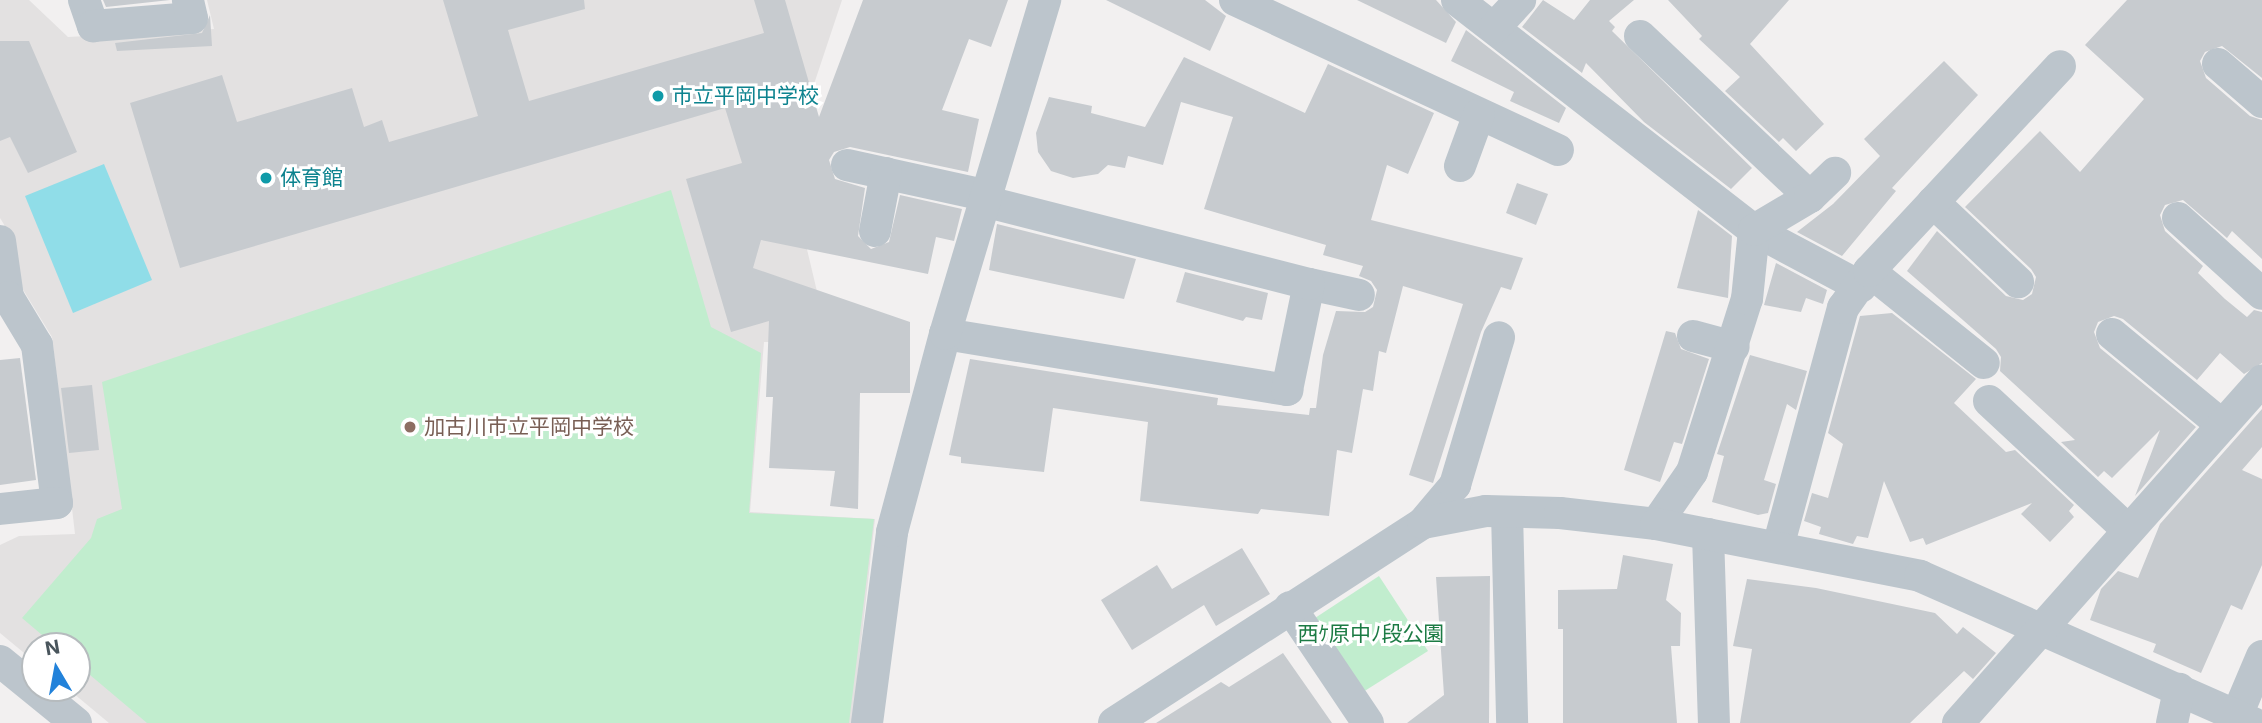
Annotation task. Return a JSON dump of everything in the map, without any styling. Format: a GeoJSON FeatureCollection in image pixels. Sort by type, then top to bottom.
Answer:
{"type":"FeatureCollection","features":[{"type":"Feature","properties":{"kind":"street"},"geometry":{"type":"LineString","coordinates":[[84,0],[93,26],[192,18],[188,0]]}},
{"type":"Feature","properties":{"kind":"street"},"geometry":{"type":"LineString","coordinates":[[867,723],[892,531],[984,198],[1045,0]]}},
{"type":"Feature","properties":{"kind":"street"},"geometry":{"type":"LineString","coordinates":[[1237,0],[1559,150]]}},
{"type":"Feature","properties":{"kind":"street"},"geometry":{"type":"LineString","coordinates":[[1457,0],[1754,230],[1865,279],[1984,363]]}},
{"type":"Feature","properties":{"kind":"street"},"geometry":{"type":"LineString","coordinates":[[1495,27],[1520,0]]}},
{"type":"Feature","properties":{"kind":"street"},"geometry":{"type":"LineString","coordinates":[[1640,36],[1810,197]]}},
{"type":"Feature","properties":{"kind":"street"},"geometry":{"type":"LineString","coordinates":[[2218,64],[2262,102]]}},
{"type":"Feature","properties":{"kind":"street"},"geometry":{"type":"LineString","coordinates":[[1778,547],[1843,308],[1933,202],[2060,66]]}},
{"type":"Feature","properties":{"kind":"street"},"geometry":{"type":"LineString","coordinates":[[1460,166],[1479,114]]}},
{"type":"Feature","properties":{"kind":"street"},"geometry":{"type":"LineString","coordinates":[[847,165],[1359,295]]}},
{"type":"Feature","properties":{"kind":"street"},"geometry":{"type":"LineString","coordinates":[[875,231],[886,173]]}},
{"type":"Feature","properties":{"kind":"street"},"geometry":{"type":"LineString","coordinates":[[1754,230],[1810,197],[1835,173]]}},
{"type":"Feature","properties":{"kind":"street"},"geometry":{"type":"LineString","coordinates":[[1933,202],[2018,282]]}},
{"type":"Feature","properties":{"kind":"street"},"geometry":{"type":"LineString","coordinates":[[2178,218],[2262,294]]}},
{"type":"Feature","properties":{"kind":"street"},"geometry":{"type":"LineString","coordinates":[[1656,524],[1692,472],[1734,346],[1747,299],[1754,230]]}},
{"type":"Feature","properties":{"kind":"street"},"geometry":{"type":"LineString","coordinates":[[0,241],[8,297],[37,345],[57,503],[0,509]]}},
{"type":"Feature","properties":{"kind":"street"},"geometry":{"type":"LineString","coordinates":[[945,334],[1287,390],[1309,284]]}},
{"type":"Feature","properties":{"kind":"street"},"geometry":{"type":"LineString","coordinates":[[2112,334],[2222,425]]}},
{"type":"Feature","properties":{"kind":"street"},"geometry":{"type":"LineString","coordinates":[[1693,336],[1734,346]]}},
{"type":"Feature","properties":{"kind":"street"},"geometry":{"type":"LineString","coordinates":[[1114,723],[1423,523],[1455,485],[1499,337]]}},
{"type":"Feature","properties":{"kind":"street"},"geometry":{"type":"LineString","coordinates":[[1958,723],[2262,381]]}},
{"type":"Feature","properties":{"kind":"street"},"geometry":{"type":"LineString","coordinates":[[1989,401],[2128,530]]}},
{"type":"Feature","properties":{"kind":"street"},"geometry":{"type":"LineString","coordinates":[[1423,523],[1507,512],[1656,524],[1920,576],[2042,626],[2246,719],[2262,656]]}},
{"type":"Feature","properties":{"kind":"street"},"geometry":{"type":"LineString","coordinates":[[1507,512],[1512,723]]}},
{"type":"Feature","properties":{"kind":"street"},"geometry":{"type":"LineString","coordinates":[[1708,534],[1714,723]]}},
{"type":"Feature","properties":{"kind":"street"},"geometry":{"type":"LineString","coordinates":[[1290,607],[1368,723]]}},
{"type":"Feature","properties":{"kind":"street"},"geometry":{"type":"LineString","coordinates":[[0,661],[76,723]]}},
{"type":"Feature","properties":{"kind":"street"},"geometry":{"type":"LineString","coordinates":[[2172,723],[2179,689]]}},
{"type":"Feature","properties":{"kind":"shaded area","name":"加古川市立平岡中学校"},"geometry":{"type":"Polygon","coordinates":[[[0,0],[29,0],[68,37],[214,29],[207,0],[842,0],[787,165],[829,342],[764,342],[750,512],[875,519],[852,723],[109,723],[84,702],[91,702],[91,632],[21,632],[21,650],[0,633],[0,545],[19,536],[75,534],[52,337],[19,283],[13,239],[0,218],[0,0]]]}},
{"type":"Feature","properties":{"kind":"green space"},"geometry":{"type":"Polygon","coordinates":[[[671,190],[711,327],[761,353],[749,513],[874,519],[849,723],[147,723],[91,676],[91,632],[38,632],[22,618],[91,538],[97,519],[122,509],[102,382],[671,190]]]}},
{"type":"Feature","properties":{"kind":"green space","name":"西ｹ原中ﾉ段公園"},"geometry":{"type":"Polygon","coordinates":[[[1379,576],[1428,651],[1363,692],[1315,618],[1379,576]]]}},
{"type":"Feature","properties":{"kind":"water"},"geometry":{"type":"Polygon","coordinates":[[[104,164],[152,280],[73,313],[25,196],[104,164]]]}},
{"type":"Feature","properties":{"kind":"building"},"geometry":{"type":"Polygon","coordinates":[[[103,0],[170,0],[106,7],[103,0]]]}},
{"type":"Feature","properties":{"kind":"building"},"geometry":{"type":"Polygon","coordinates":[[[443,0],[584,0],[585,9],[508,30],[529,101],[764,33],[754,0],[785,0],[819,117],[863,0],[1008,0],[991,47],[969,39],[942,110],[979,119],[968,172],[850,147],[834,152],[829,160],[835,179],[865,188],[858,236],[871,249],[889,242],[900,195],[962,209],[954,241],[936,237],[928,274],[761,240],[753,268],[910,322],[910,393],[860,393],[858,509],[830,506],[835,471],[769,468],[773,397],[766,397],[769,321],[731,332],[686,179],[742,163],[725,108],[180,268],[130,103],[222,75],[237,122],[352,88],[364,127],[382,120],[389,142],[478,116],[443,0]]]}},
{"type":"Feature","properties":{"kind":"building"},"geometry":{"type":"Polygon","coordinates":[[[1106,0],[1205,0],[1226,16],[1210,51],[1106,0]]]}},
{"type":"Feature","properties":{"kind":"building"},"geometry":{"type":"Polygon","coordinates":[[[1357,0],[1436,0],[1456,22],[1446,43],[1357,0]]]}},
{"type":"Feature","properties":{"kind":"building"},"geometry":{"type":"Polygon","coordinates":[[[1543,0],[1574,20],[1590,0],[1634,0],[1609,21],[1615,27],[1612,31],[1752,168],[1731,189],[1644,122],[1586,63],[1582,73],[1522,27],[1543,0]]]}},
{"type":"Feature","properties":{"kind":"building"},"geometry":{"type":"Polygon","coordinates":[[[1668,0],[1789,0],[1750,44],[1824,124],[1796,151],[1783,138],[1779,142],[1725,91],[1740,77],[1699,39],[1702,36],[1668,0]]]}},
{"type":"Feature","properties":{"kind":"building"},"geometry":{"type":"Polygon","coordinates":[[[2127,0],[2262,0],[2262,78],[2222,46],[2205,52],[2200,61],[2206,78],[2250,116],[2262,120],[2262,259],[2232,231],[2227,238],[2183,200],[2165,205],[2160,215],[2165,231],[2203,266],[2198,273],[2225,299],[2247,317],[2254,310],[2262,312],[2262,363],[2244,374],[2220,353],[2197,380],[2123,319],[2114,316],[2098,322],[2094,332],[2100,348],[2196,427],[2135,496],[2160,430],[2112,478],[2104,471],[2098,477],[2061,442],[2075,440],[2000,371],[2001,357],[1996,349],[1907,271],[1937,231],[2006,296],[2023,300],[2032,294],[2036,277],[2031,269],[1965,207],[2040,131],[2080,172],[2144,99],[2085,45],[2127,0]]]}},
{"type":"Feature","properties":{"kind":"building"},"geometry":{"type":"Polygon","coordinates":[[[210,15],[212,46],[117,51],[115,43],[202,33],[210,15]]]}},
{"type":"Feature","properties":{"kind":"building"},"geometry":{"type":"Polygon","coordinates":[[[1466,30],[1566,108],[1559,123],[1510,101],[1514,92],[1451,61],[1466,30]]]}},
{"type":"Feature","properties":{"kind":"building"},"geometry":{"type":"Polygon","coordinates":[[[0,41],[29,41],[77,152],[28,173],[10,137],[0,141],[0,41]]]}},
{"type":"Feature","properties":{"kind":"building"},"geometry":{"type":"Polygon","coordinates":[[[1184,57],[1305,113],[1328,64],[1434,113],[1408,174],[1387,165],[1371,220],[1523,258],[1511,290],[1501,287],[1481,332],[1433,483],[1409,475],[1463,304],[1403,286],[1386,353],[1379,351],[1373,391],[1363,389],[1352,453],[1337,450],[1329,516],[1261,509],[1258,514],[1140,501],[1148,422],[1053,408],[1044,472],[961,463],[961,457],[949,455],[970,359],[1218,398],[1217,405],[1309,415],[1310,408],[1316,408],[1323,355],[1336,311],[1365,312],[1373,307],[1377,290],[1371,281],[1359,276],[1363,266],[1323,255],[1326,245],[1204,209],[1233,117],[1181,102],[1163,165],[1128,156],[1125,168],[1108,165],[1098,174],[1073,178],[1051,171],[1038,152],[1036,133],[1049,97],[1092,106],[1091,113],[1145,127],[1184,57]]]}},
{"type":"Feature","properties":{"kind":"building"},"geometry":{"type":"Polygon","coordinates":[[[1944,61],[1978,95],[1892,188],[1896,191],[1842,256],[1797,232],[1833,204],[1880,156],[1864,139],[1944,61]]]}},
{"type":"Feature","properties":{"kind":"building"},"geometry":{"type":"Polygon","coordinates":[[[1517,183],[1548,194],[1536,225],[1506,213],[1517,183]]]}},
{"type":"Feature","properties":{"kind":"building"},"geometry":{"type":"Polygon","coordinates":[[[1698,210],[1732,236],[1728,298],[1677,288],[1698,210]]]}},
{"type":"Feature","properties":{"kind":"building"},"geometry":{"type":"Polygon","coordinates":[[[997,224],[1136,259],[1124,299],[989,270],[997,224]]]}},
{"type":"Feature","properties":{"kind":"building"},"geometry":{"type":"Polygon","coordinates":[[[1776,263],[1827,290],[1823,304],[1806,298],[1801,312],[1764,305],[1776,263]]]}},
{"type":"Feature","properties":{"kind":"building"},"geometry":{"type":"Polygon","coordinates":[[[1185,272],[1268,293],[1262,320],[1246,317],[1243,321],[1176,302],[1185,272]]]}},
{"type":"Feature","properties":{"kind":"building"},"geometry":{"type":"Polygon","coordinates":[[[1892,313],[1976,379],[1954,403],[2006,452],[2015,450],[2074,505],[2069,511],[2074,517],[2050,542],[2021,514],[2032,503],[1926,545],[1923,538],[1910,542],[1884,481],[1868,538],[1857,536],[1853,544],[1819,534],[1821,527],[1804,521],[1812,493],[1828,498],[1843,444],[1828,433],[1860,316],[1892,313]]]}},
{"type":"Feature","properties":{"kind":"building"},"geometry":{"type":"Polygon","coordinates":[[[1666,331],[1675,333],[1681,349],[1709,359],[1682,444],[1674,442],[1660,482],[1624,470],[1666,331]]]}},
{"type":"Feature","properties":{"kind":"building"},"geometry":{"type":"Polygon","coordinates":[[[1750,355],[1807,371],[1796,410],[1787,404],[1764,480],[1776,484],[1768,513],[1758,515],[1712,502],[1724,456],[1717,454],[1750,355]]]}},
{"type":"Feature","properties":{"kind":"building"},"geometry":{"type":"Polygon","coordinates":[[[20,358],[36,480],[0,485],[0,360],[20,358]]]}},
{"type":"Feature","properties":{"kind":"building"},"geometry":{"type":"Polygon","coordinates":[[[92,385],[99,450],[69,453],[61,388],[92,385]]]}},
{"type":"Feature","properties":{"kind":"building"},"geometry":{"type":"Polygon","coordinates":[[[2262,409],[2262,447],[2242,470],[2262,479],[2262,565],[2242,610],[2231,605],[2201,673],[2153,652],[2156,644],[2090,620],[2101,589],[2118,571],[2138,578],[2160,524],[2262,409]]]}},
{"type":"Feature","properties":{"kind":"building"},"geometry":{"type":"Polygon","coordinates":[[[1242,548],[1270,594],[1216,626],[1204,605],[1132,650],[1101,600],[1157,565],[1172,589],[1242,548]]]}},
{"type":"Feature","properties":{"kind":"building"},"geometry":{"type":"Polygon","coordinates":[[[1623,555],[1673,564],[1666,600],[1681,613],[1680,646],[1671,646],[1677,723],[1563,723],[1563,629],[1558,629],[1558,590],[1617,589],[1623,555]]]}},
{"type":"Feature","properties":{"kind":"building"},"geometry":{"type":"Polygon","coordinates":[[[1490,576],[1489,723],[1407,723],[1444,695],[1436,577],[1490,576]]]}},
{"type":"Feature","properties":{"kind":"building"},"geometry":{"type":"Polygon","coordinates":[[[1747,579],[1816,588],[1935,613],[1957,634],[1963,627],[1996,653],[1973,679],[1964,671],[1910,723],[1740,723],[1752,649],[1733,646],[1747,579]]]}},
{"type":"Feature","properties":{"kind":"building"},"geometry":{"type":"Polygon","coordinates":[[[1283,653],[1332,723],[1156,723],[1221,682],[1229,687],[1283,653]]]}},
{"type":"Feature","properties":{"kind":"place","name":"市立平岡中学校"},"geometry":{"type":"Point","coordinates":[658,96]}},
{"type":"Feature","properties":{"kind":"place","name":"体育館"},"geometry":{"type":"Point","coordinates":[266,178]}},
{"type":"Feature","properties":{"kind":"place","name":"加古川市立平岡中学校"},"geometry":{"type":"Point","coordinates":[410,427]}}]}
